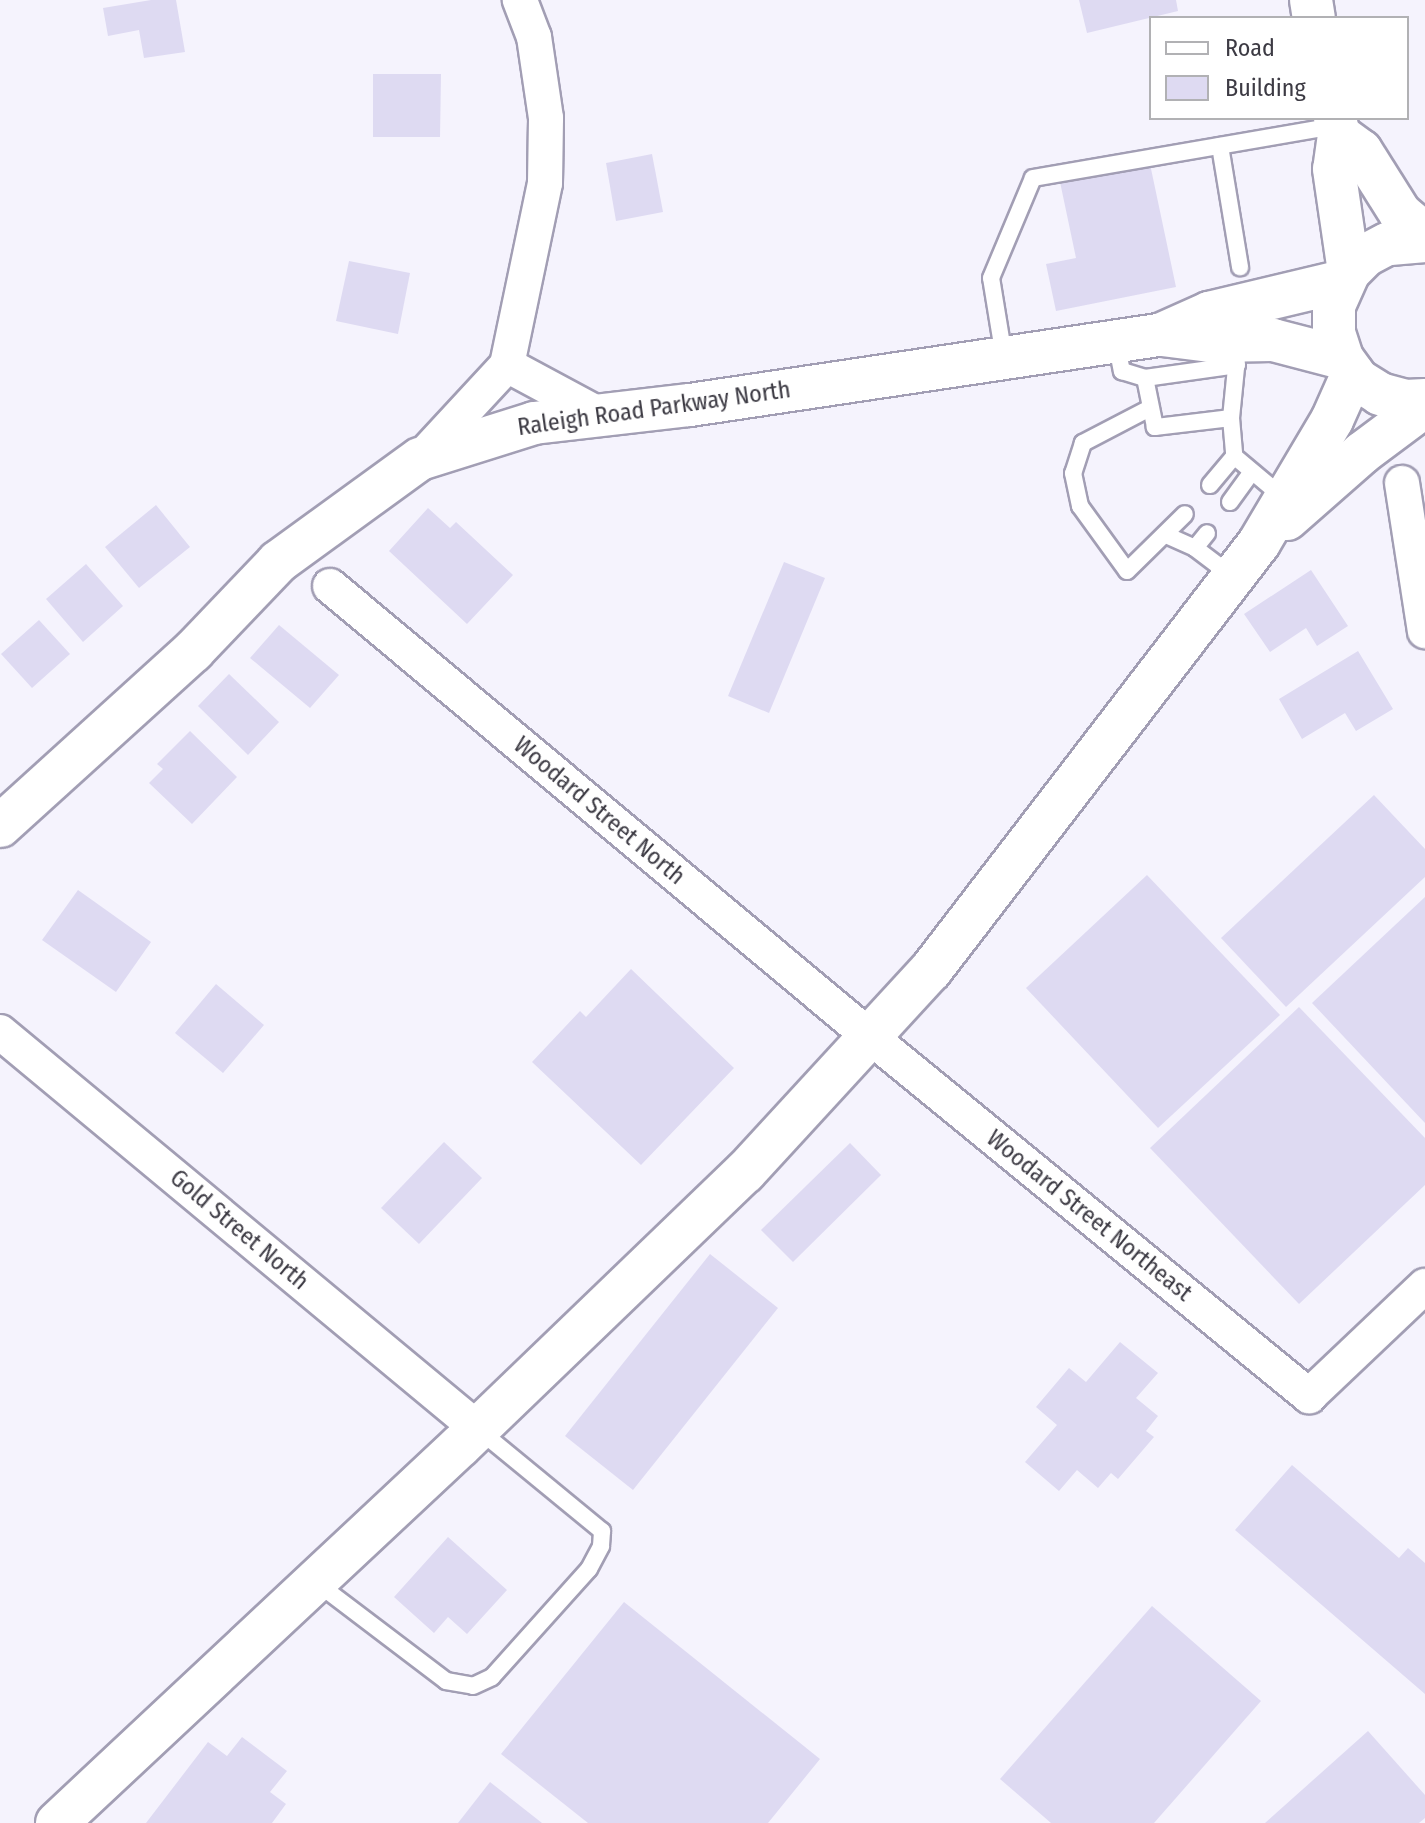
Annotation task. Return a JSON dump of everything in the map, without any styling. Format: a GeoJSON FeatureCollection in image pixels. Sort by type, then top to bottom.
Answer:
{"type":"FeatureCollection","features":[{"type":"Feature","properties":{"kind":"street"},"geometry":{"type":"LineString","coordinates":[[420,459],[507,365],[545,183],[546,118],[534,37],[520,0]]}},
{"type":"Feature","properties":{"kind":"street"},"geometry":{"type":"LineString","coordinates":[[1337,126],[1361,151],[1400,213],[1425,234]]}},
{"type":"Feature","properties":{"kind":"street"},"geometry":{"type":"LineString","coordinates":[[1337,126],[1334,169],[1346,277]]}},
{"type":"Feature","properties":{"kind":"street"},"geometry":{"type":"LineString","coordinates":[[1425,241],[1387,244],[1366,255],[1346,277],[1334,306],[1334,333],[1347,366],[1380,394],[1425,403]]}},
{"type":"Feature","properties":{"kind":"street","name":"Raleigh Road Parkway North"},"geometry":{"type":"LineString","coordinates":[[1160,335],[1209,313],[1346,277]]}},
{"type":"Feature","properties":{"kind":"street","name":"Raleigh Road Parkway North"},"geometry":{"type":"LineString","coordinates":[[0,826],[193,651],[278,562],[420,459],[534,423],[690,405],[1160,335],[1210,341],[1238,353],[1273,340],[1347,366]]}},
{"type":"Feature","properties":{"kind":"street"},"geometry":{"type":"LineString","coordinates":[[507,365],[598,414]]}},
{"type":"Feature","properties":{"kind":"street"},"geometry":{"type":"LineString","coordinates":[[57,1823],[478,1429],[745,1172],[931,970],[1259,543],[1332,420],[1347,366]]}},
{"type":"Feature","properties":{"kind":"street"},"geometry":{"type":"LineString","coordinates":[[1259,543],[1425,403]]}},
{"type":"Feature","properties":{"kind":"street"},"geometry":{"type":"LineString","coordinates":[[1402,483],[1425,631]]}},
{"type":"Feature","properties":{"kind":"street","name":"Woodard Street North"},"geometry":{"type":"LineString","coordinates":[[330,586],[869,1036]]}},
{"type":"Feature","properties":{"kind":"street","name":"Gold Street North"},"geometry":{"type":"LineString","coordinates":[[0,1032],[478,1429]]}},
{"type":"Feature","properties":{"kind":"street","name":"Woodard Street Northeast"},"geometry":{"type":"LineString","coordinates":[[869,1036],[1309,1396],[1425,1286]]}},
{"type":"Feature","properties":{"kind":"lane"},"geometry":{"type":"LineString","coordinates":[[1004,357],[991,278],[1033,178],[1337,126]]}},
{"type":"Feature","properties":{"kind":"lane"},"geometry":{"type":"LineString","coordinates":[[1220,146],[1240,267]]}},
{"type":"Feature","properties":{"kind":"lane"},"geometry":{"type":"LineString","coordinates":[[1116,341],[1122,371],[1145,378],[1238,353],[1231,418],[1234,456],[1285,499]]}},
{"type":"Feature","properties":{"kind":"lane"},"geometry":{"type":"LineString","coordinates":[[1145,378],[1155,427],[1231,418]]}},
{"type":"Feature","properties":{"kind":"lane"},"geometry":{"type":"LineString","coordinates":[[1150,408],[1083,443],[1073,473],[1080,506],[1127,571],[1185,514]]}},
{"type":"Feature","properties":{"kind":"lane"},"geometry":{"type":"LineString","coordinates":[[1210,485],[1234,456]]}},
{"type":"Feature","properties":{"kind":"lane"},"geometry":{"type":"LineString","coordinates":[[1230,502],[1252,472]]}},
{"type":"Feature","properties":{"kind":"lane"},"geometry":{"type":"LineString","coordinates":[[1195,548],[1207,533]]}},
{"type":"Feature","properties":{"kind":"lane"},"geometry":{"type":"LineString","coordinates":[[1166,535],[1195,548],[1234,577]]}},
{"type":"Feature","properties":{"kind":"lane"},"geometry":{"type":"LineString","coordinates":[[315,1582],[446,1681],[473,1686],[492,1677],[589,1569],[601,1546],[602,1531],[478,1429]]}},
{"type":"Feature","properties":{"kind":"building"},"geometry":{"type":"Polygon","coordinates":[[[151,0],[176,0],[185,52],[144,58],[139,30],[108,36],[103,8],[151,0]]]}},
{"type":"Feature","properties":{"kind":"building"},"geometry":{"type":"Polygon","coordinates":[[[1079,0],[1176,0],[1178,11],[1087,33],[1079,0]]]}},
{"type":"Feature","properties":{"kind":"building"},"geometry":{"type":"Polygon","coordinates":[[[373,74],[441,74],[440,137],[373,137],[373,74]]]}},
{"type":"Feature","properties":{"kind":"building"},"geometry":{"type":"Polygon","coordinates":[[[652,154],[663,212],[616,221],[606,163],[652,154]]]}},
{"type":"Feature","properties":{"kind":"building"},"geometry":{"type":"Polygon","coordinates":[[[1150,164],[1176,287],[1056,311],[1046,264],[1076,258],[1060,182],[1150,164]]]}},
{"type":"Feature","properties":{"kind":"building"},"geometry":{"type":"Polygon","coordinates":[[[349,261],[410,273],[398,334],[336,321],[349,261]]]}},
{"type":"Feature","properties":{"kind":"building"},"geometry":{"type":"Polygon","coordinates":[[[156,505],[190,547],[139,588],[105,547],[156,505]]]}},
{"type":"Feature","properties":{"kind":"building"},"geometry":{"type":"Polygon","coordinates":[[[428,508],[450,528],[456,522],[513,575],[467,624],[389,551],[428,508]]]}},
{"type":"Feature","properties":{"kind":"building"},"geometry":{"type":"Polygon","coordinates":[[[784,562],[825,578],[769,713],[728,696],[784,562]]]}},
{"type":"Feature","properties":{"kind":"building"},"geometry":{"type":"Polygon","coordinates":[[[86,564],[123,606],[83,642],[46,599],[86,564]]]}},
{"type":"Feature","properties":{"kind":"building"},"geometry":{"type":"Polygon","coordinates":[[[1311,570],[1348,626],[1317,646],[1306,628],[1270,652],[1244,614],[1311,570]]]}},
{"type":"Feature","properties":{"kind":"building"},"geometry":{"type":"Polygon","coordinates":[[[39,620],[70,654],[32,688],[1,654],[39,620]]]}},
{"type":"Feature","properties":{"kind":"building"},"geometry":{"type":"Polygon","coordinates":[[[279,625],[339,675],[310,708],[250,658],[279,625]]]}},
{"type":"Feature","properties":{"kind":"building"},"geometry":{"type":"Polygon","coordinates":[[[1358,651],[1393,709],[1356,731],[1345,713],[1302,739],[1279,699],[1358,651]]]}},
{"type":"Feature","properties":{"kind":"building"},"geometry":{"type":"Polygon","coordinates":[[[229,674],[279,722],[248,755],[198,706],[229,674]]]}},
{"type":"Feature","properties":{"kind":"building"},"geometry":{"type":"Polygon","coordinates":[[[190,731],[237,777],[192,824],[149,783],[163,769],[157,764],[190,731]]]}},
{"type":"Feature","properties":{"kind":"building"},"geometry":{"type":"Polygon","coordinates":[[[1374,795],[1425,849],[1425,877],[1286,1007],[1221,938],[1374,795]]]}},
{"type":"Feature","properties":{"kind":"building"},"geometry":{"type":"Polygon","coordinates":[[[1147,875],[1280,1015],[1158,1128],[1026,988],[1147,875]]]}},
{"type":"Feature","properties":{"kind":"building"},"geometry":{"type":"Polygon","coordinates":[[[78,890],[151,942],[116,992],[42,940],[78,890]]]}},
{"type":"Feature","properties":{"kind":"building"},"geometry":{"type":"Polygon","coordinates":[[[1425,897],[1425,1123],[1312,1003],[1425,897]]]}},
{"type":"Feature","properties":{"kind":"building"},"geometry":{"type":"Polygon","coordinates":[[[631,969],[734,1068],[641,1165],[532,1062],[580,1011],[586,1017],[631,969]]]}},
{"type":"Feature","properties":{"kind":"building"},"geometry":{"type":"Polygon","coordinates":[[[216,984],[264,1025],[223,1073],[175,1033],[216,984]]]}},
{"type":"Feature","properties":{"kind":"building"},"geometry":{"type":"Polygon","coordinates":[[[1299,1007],[1425,1138],[1425,1185],[1299,1304],[1150,1148],[1299,1007]]]}},
{"type":"Feature","properties":{"kind":"building"},"geometry":{"type":"Polygon","coordinates":[[[444,1142],[482,1178],[419,1244],[381,1208],[444,1142]]]}},
{"type":"Feature","properties":{"kind":"building"},"geometry":{"type":"Polygon","coordinates":[[[850,1143],[881,1175],[793,1262],[761,1230],[850,1143]]]}},
{"type":"Feature","properties":{"kind":"building"},"geometry":{"type":"Polygon","coordinates":[[[710,1254],[778,1308],[633,1490],[565,1436],[710,1254]]]}},
{"type":"Feature","properties":{"kind":"building"},"geometry":{"type":"Polygon","coordinates":[[[1120,1342],[1158,1373],[1136,1398],[1158,1416],[1146,1431],[1154,1437],[1118,1479],[1111,1473],[1098,1488],[1077,1470],[1059,1491],[1025,1462],[1057,1425],[1036,1407],[1069,1368],[1086,1382],[1120,1342]]]}},
{"type":"Feature","properties":{"kind":"building"},"geometry":{"type":"Polygon","coordinates":[[[1292,1465],[1399,1558],[1408,1548],[1425,1563],[1425,1694],[1235,1530],[1292,1465]]]}},
{"type":"Feature","properties":{"kind":"building"},"geometry":{"type":"Polygon","coordinates":[[[448,1537],[507,1590],[467,1634],[448,1617],[434,1633],[394,1597],[448,1537]]]}},
{"type":"Feature","properties":{"kind":"building"},"geometry":{"type":"Polygon","coordinates":[[[624,1602],[820,1759],[768,1823],[588,1823],[501,1754],[624,1602]]]}},
{"type":"Feature","properties":{"kind":"building"},"geometry":{"type":"Polygon","coordinates":[[[1152,1606],[1261,1701],[1154,1823],[1051,1823],[1000,1779],[1152,1606]]]}},
{"type":"Feature","properties":{"kind":"building"},"geometry":{"type":"Polygon","coordinates":[[[1368,1731],[1425,1795],[1425,1818],[1419,1823],[1265,1823],[1368,1731]]]}},
{"type":"Feature","properties":{"kind":"building"},"geometry":{"type":"Polygon","coordinates":[[[242,1737],[287,1771],[270,1792],[286,1804],[272,1823],[146,1823],[208,1742],[227,1756],[242,1737]]]}},
{"type":"Feature","properties":{"kind":"building"},"geometry":{"type":"Polygon","coordinates":[[[490,1782],[542,1823],[458,1823],[490,1782]]]}}]}
